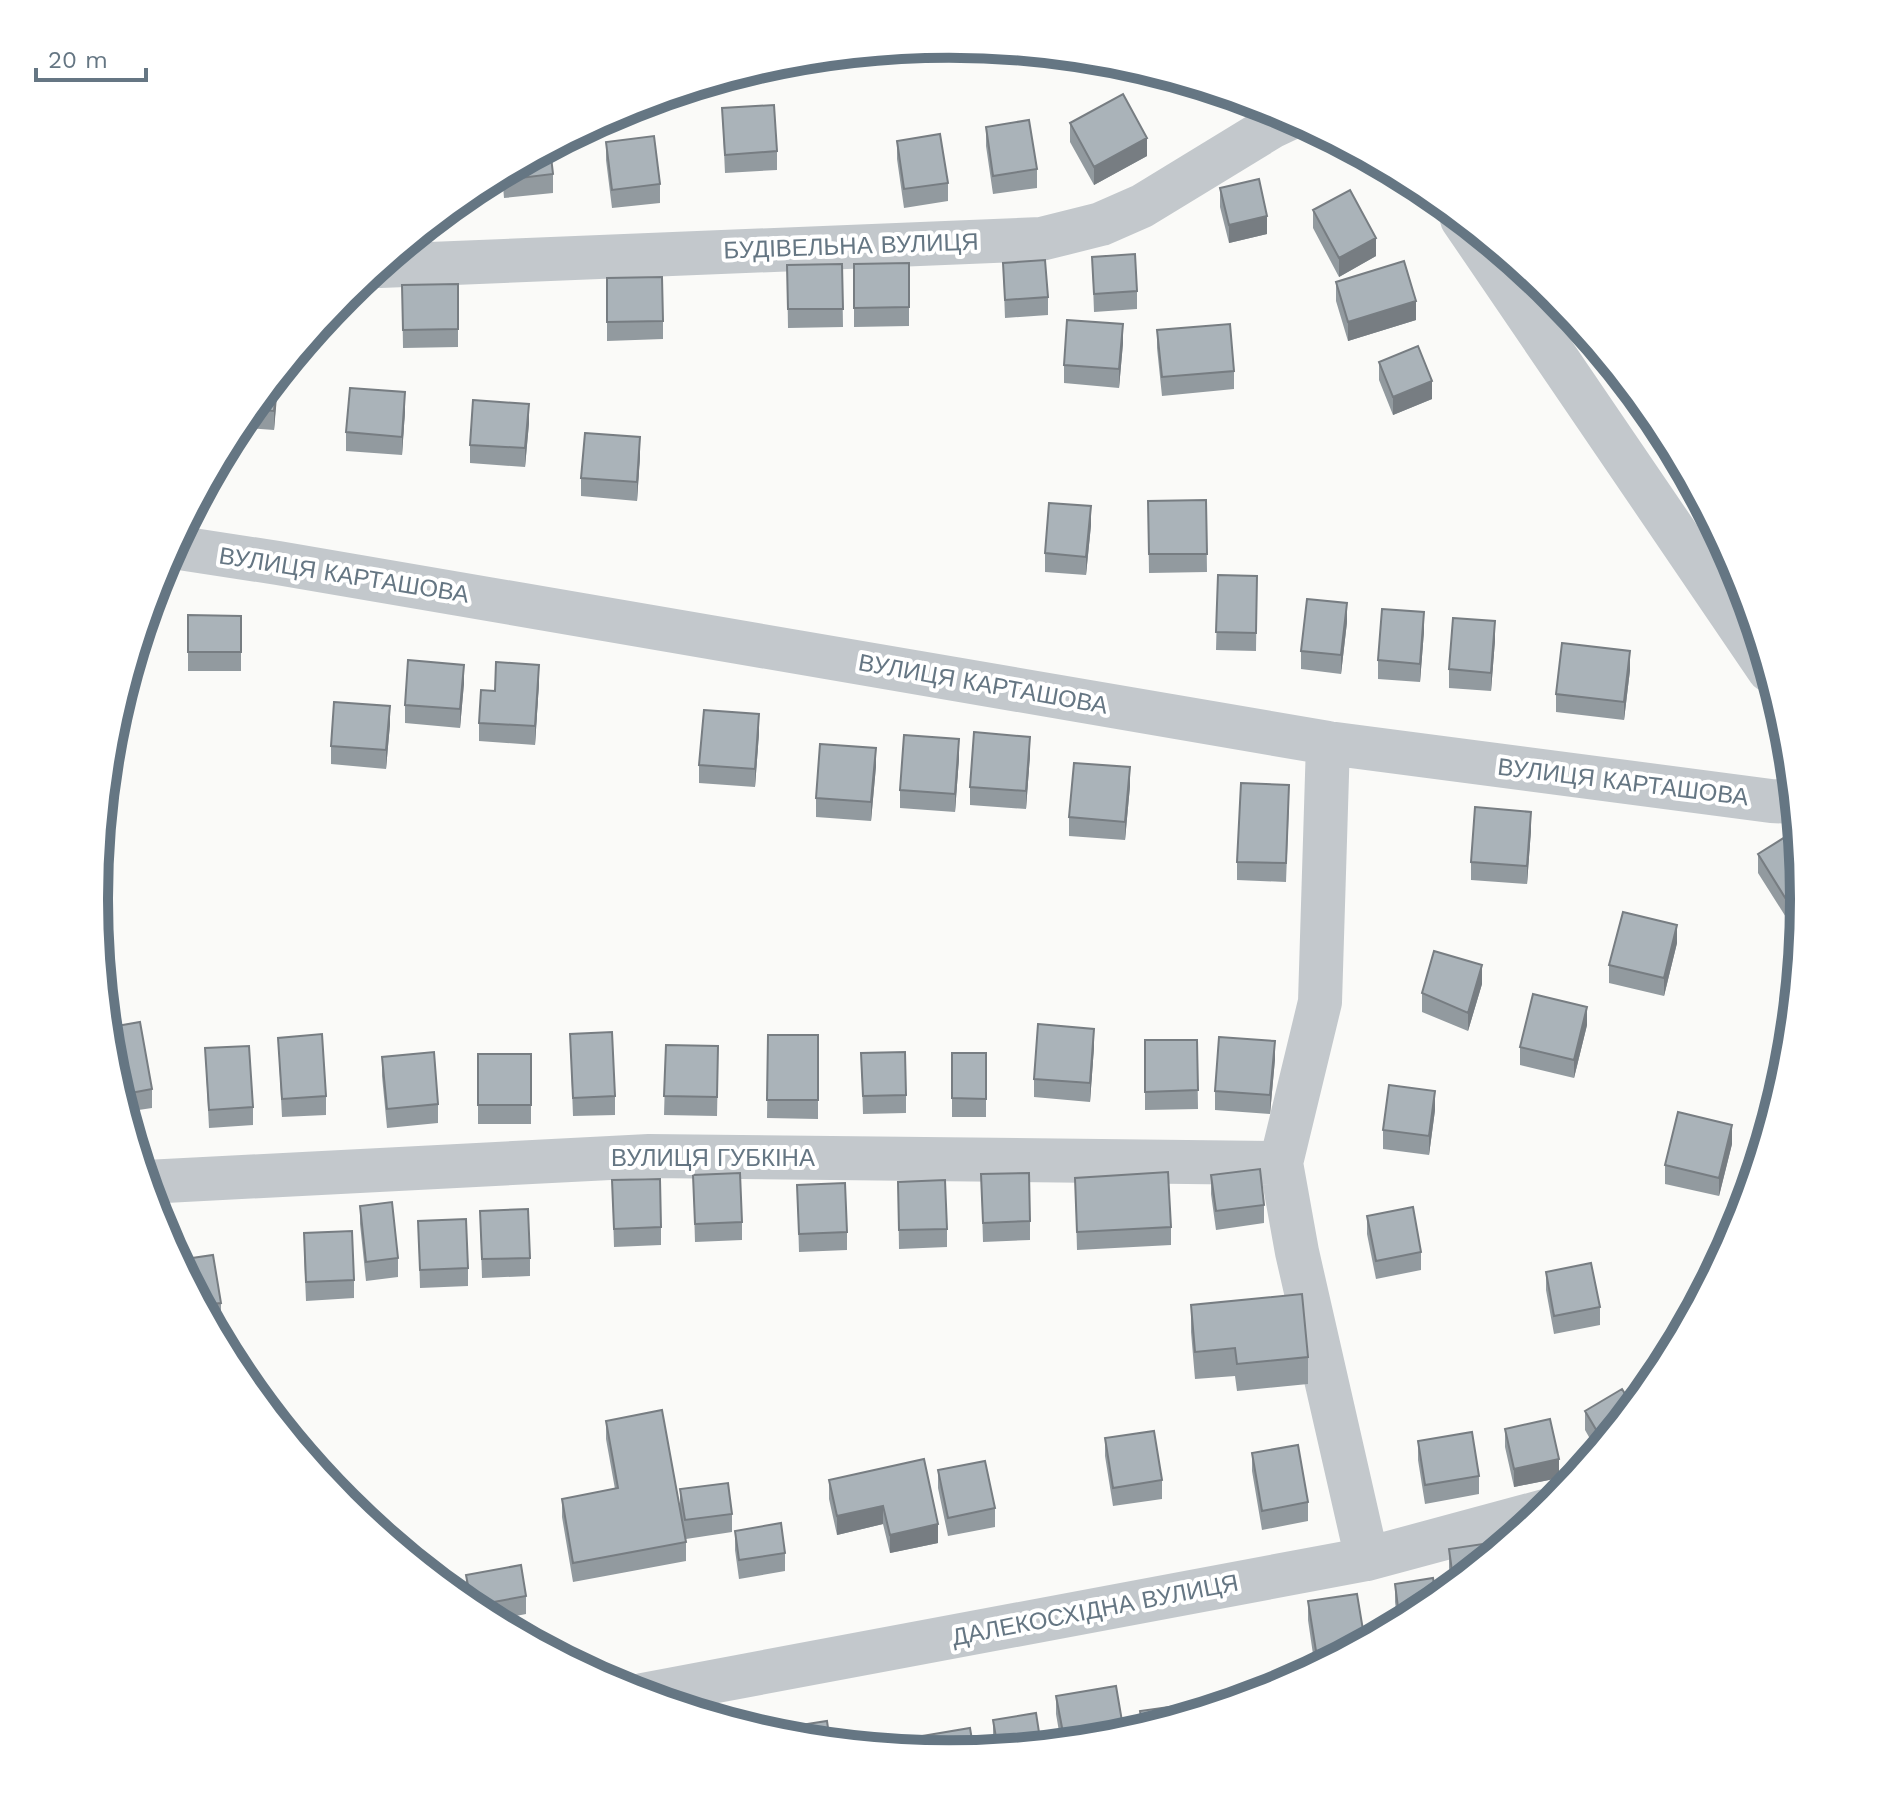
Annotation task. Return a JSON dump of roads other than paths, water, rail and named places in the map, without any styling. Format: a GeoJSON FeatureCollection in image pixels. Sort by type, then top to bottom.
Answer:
{"type":"FeatureCollection","features":[{"type":"Feature","properties":{"kind":"street","name":"БУДІВЕЛЬНА ВУЛИЦЯ"},"geometry":{"type":"LineString","coordinates":[[397,265],[1041,239],[1101,224],[1142,206],[1276,124]]}},
{"type":"Feature","properties":{"kind":"street"},"geometry":{"type":"LineString","coordinates":[[1483,250],[1750,642]]}},
{"type":"Feature","properties":{"kind":"street","name":"ВУЛИЦЯ КАРТАШОВА"},"geometry":{"type":"LineString","coordinates":[[185,549],[1328,743],[1784,802]]}},
{"type":"Feature","properties":{"kind":"street"},"geometry":{"type":"LineString","coordinates":[[1328,743],[1320,1002],[1281,1163],[1297,1252],[1367,1559]]}},
{"type":"Feature","properties":{"kind":"street","name":"ВУЛИЦЯ ГУБКІНА"},"geometry":{"type":"LineString","coordinates":[[158,1181],[649,1156],[1281,1163]]}},
{"type":"Feature","properties":{"kind":"street","name":"ДАЛЕКОСХІДНА ВУЛИЦЯ"},"geometry":{"type":"LineString","coordinates":[[667,1690],[1367,1559],[1518,1518]]}}]}
